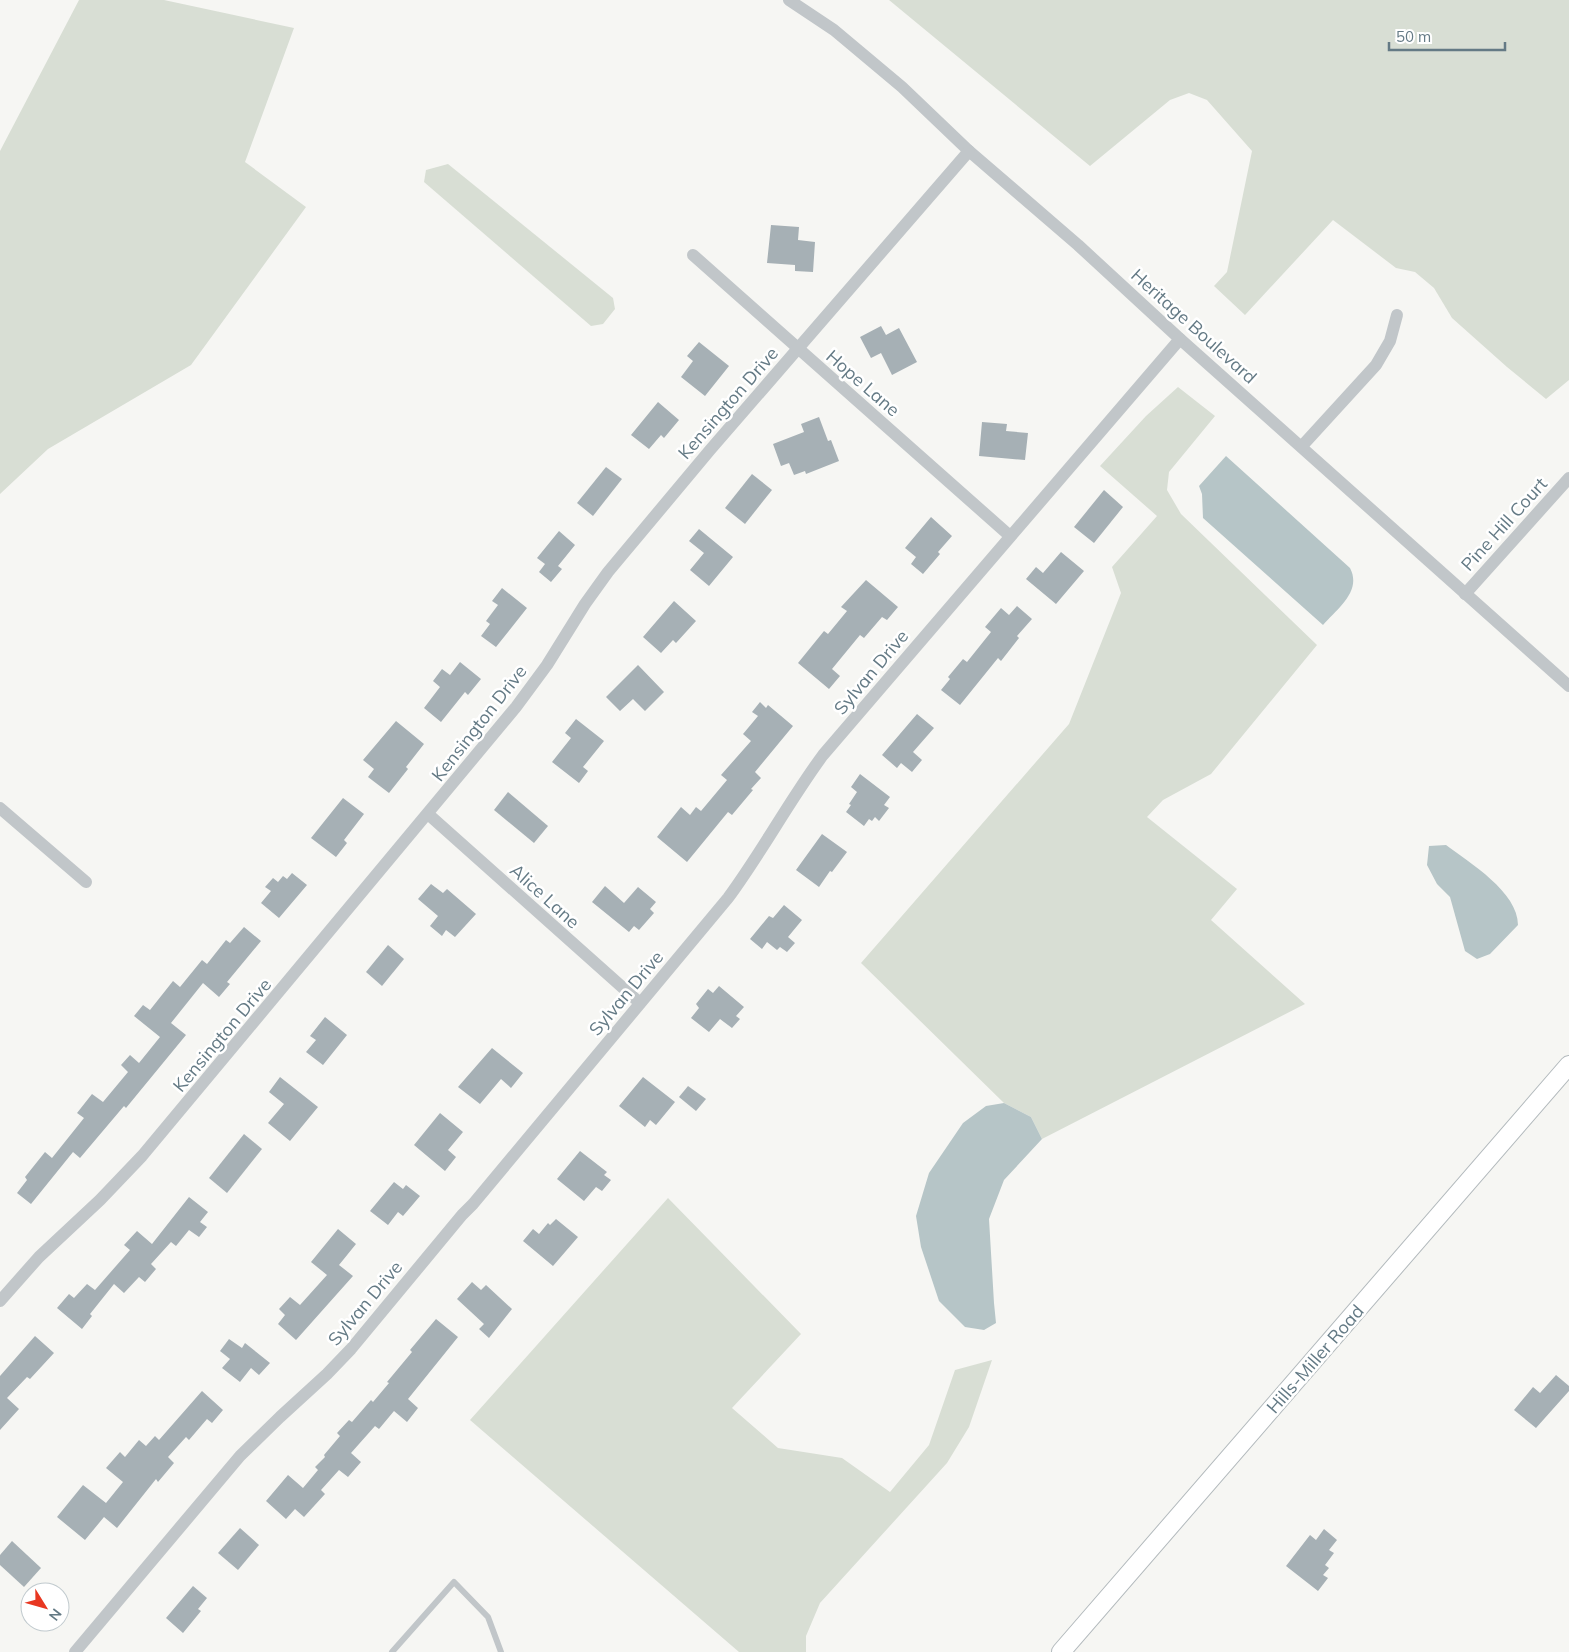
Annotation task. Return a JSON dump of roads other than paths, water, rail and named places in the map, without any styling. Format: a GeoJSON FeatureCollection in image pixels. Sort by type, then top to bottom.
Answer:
{"type":"FeatureCollection","features":[{"type":"Feature","properties":{"kind":"street","name":"Heritage Boulevard"},"geometry":{"type":"LineString","coordinates":[[789,0],[834,30],[895,81],[969,151],[1078,245],[1180,339],[1569,686]]}},
{"type":"Feature","properties":{"kind":"street","name":"Kensington Drive"},"geometry":{"type":"LineString","coordinates":[[0,1301],[39,1257],[100,1200],[145,1153],[516,707],[547,665],[585,604],[608,572],[969,151]]}},
{"type":"Feature","properties":{"kind":"street","name":"Hope Lane"},"geometry":{"type":"LineString","coordinates":[[692,255],[1010,536]]}},
{"type":"Feature","properties":{"kind":"street"},"geometry":{"type":"LineString","coordinates":[[1302,446],[1376,365],[1390,341],[1397,315]]}},
{"type":"Feature","properties":{"kind":"street","name":"Sylvan Drive"},"geometry":{"type":"LineString","coordinates":[[75,1652],[240,1456],[350,1350],[728,898],[823,755],[1180,339]]}},
{"type":"Feature","properties":{"kind":"street","name":"Pine Hill Court"},"geometry":{"type":"LineString","coordinates":[[1465,594],[1569,478]]}},
{"type":"Feature","properties":{"kind":"street"},"geometry":{"type":"LineString","coordinates":[[0,808],[86,882]]}},
{"type":"Feature","properties":{"kind":"street","name":"Alice Lane"},"geometry":{"type":"LineString","coordinates":[[428,814],[640,1003]]}},
{"type":"Feature","properties":{"kind":"street","name":"Hills-Miller Road"},"geometry":{"type":"LineString","coordinates":[[1061,1652],[1569,1065]]}},
{"type":"Feature","properties":{"kind":"lane"},"geometry":{"type":"LineString","coordinates":[[392,1652],[454,1582],[488,1617],[501,1652]]}}]}
